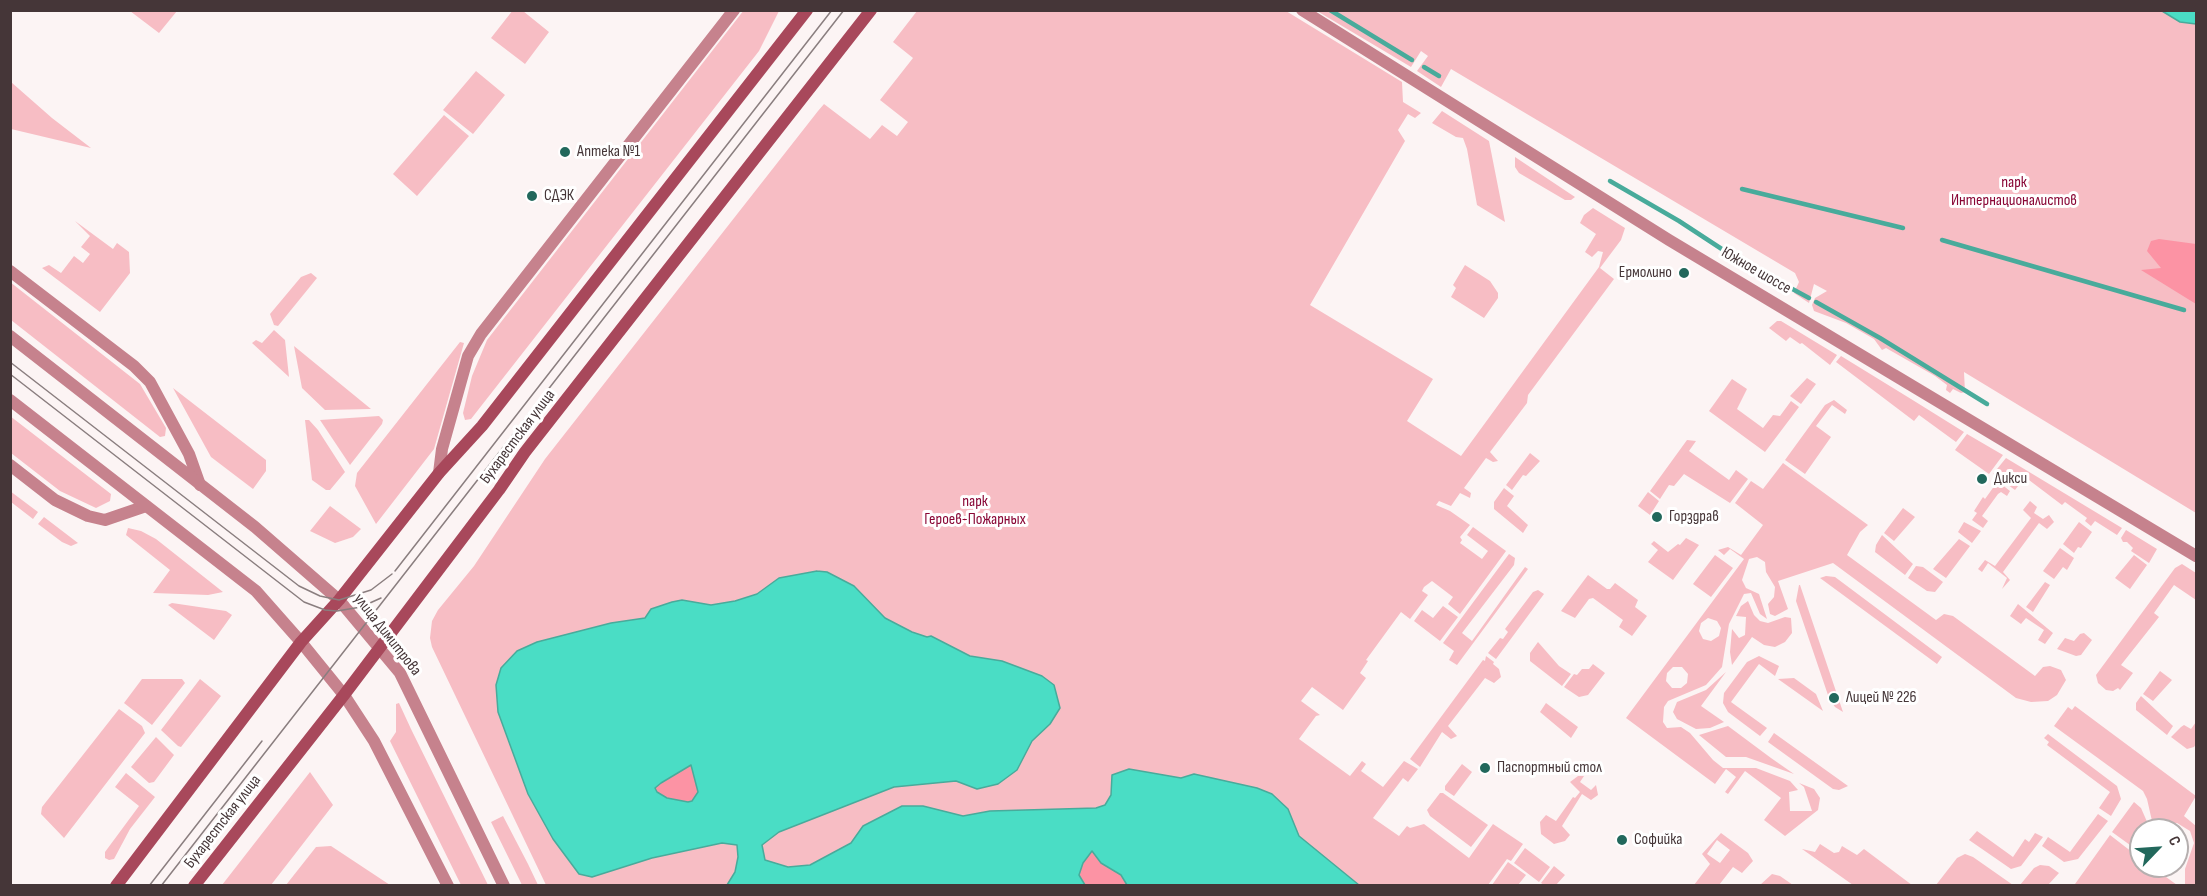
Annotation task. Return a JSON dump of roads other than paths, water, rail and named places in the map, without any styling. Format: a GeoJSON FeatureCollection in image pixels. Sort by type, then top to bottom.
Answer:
{"type":"FeatureCollection","features":[{"type":"Feature","properties":{"kind":"main road","name":"Бухарестская улица"},"geometry":{"type":"LineString","coordinates":[[116,885],[301,642],[339,600],[439,473],[482,426],[807,10]]}},
{"type":"Feature","properties":{"kind":"main road","name":"Бухарестская улица"},"geometry":{"type":"LineString","coordinates":[[194,885],[380,648],[525,452],[872,10]]}},
{"type":"Feature","properties":{"kind":"street","name":"Бухарестская улица"},"geometry":{"type":"LineString","coordinates":[[439,473],[442,449],[468,356],[481,334],[734,10]]}},
{"type":"Feature","properties":{"kind":"street","name":"Южное шоссе"},"geometry":{"type":"LineString","coordinates":[[1302,10],[1669,240],[2196,556]]}},
{"type":"Feature","properties":{"kind":"street"},"geometry":{"type":"LineString","coordinates":[[10,271],[134,366],[150,382],[189,454],[201,485]]}},
{"type":"Feature","properties":{"kind":"street","name":"улица Димитрова"},"geometry":{"type":"LineString","coordinates":[[10,336],[286,553],[339,600],[380,648],[410,691],[504,885]]}},
{"type":"Feature","properties":{"kind":"street"},"geometry":{"type":"LineString","coordinates":[[10,400],[255,591],[344,695],[374,741],[448,885]]}},
{"type":"Feature","properties":{"kind":"street"},"geometry":{"type":"LineString","coordinates":[[10,465],[56,500],[88,516],[105,520],[146,506]]}},
{"type":"Feature","properties":{"kind":"waterway"},"geometry":{"type":"LineString","coordinates":[[1330,10],[1412,60]]}},
{"type":"Feature","properties":{"kind":"waterway"},"geometry":{"type":"LineString","coordinates":[[1424,67],[1439,76]]}},
{"type":"Feature","properties":{"kind":"waterway"},"geometry":{"type":"LineString","coordinates":[[1610,181],[1679,221],[1737,259],[1809,298]]}},
{"type":"Feature","properties":{"kind":"waterway"},"geometry":{"type":"LineString","coordinates":[[1742,189],[1903,228]]}},
{"type":"Feature","properties":{"kind":"waterway"},"geometry":{"type":"LineString","coordinates":[[1942,240],[2184,310]]}},
{"type":"Feature","properties":{"kind":"waterway"},"geometry":{"type":"LineString","coordinates":[[1816,302],[1880,338],[1987,404]]}},
{"type":"Feature","properties":{"kind":"tram line"},"geometry":{"type":"LineString","coordinates":[[395,571],[832,10]]}},
{"type":"Feature","properties":{"kind":"tram line"},"geometry":{"type":"LineString","coordinates":[[161,886],[844,10]]}},
{"type":"Feature","properties":{"kind":"tram line"},"geometry":{"type":"LineString","coordinates":[[10,362],[299,586],[320,596],[339,600],[371,590],[392,574]]}},
{"type":"Feature","properties":{"kind":"tram line"},"geometry":{"type":"LineString","coordinates":[[10,374],[304,602],[325,610],[337,611],[361,607],[381,598]]}},
{"type":"Feature","properties":{"kind":"tram line"},"geometry":{"type":"LineString","coordinates":[[149,886],[262,741]]}},
{"type":"Feature","properties":{"kind":"place","name":"Аптека №1"},"geometry":{"type":"Point","coordinates":[565,152]}},
{"type":"Feature","properties":{"kind":"place","name":"СДЭК"},"geometry":{"type":"Point","coordinates":[532,196]}},
{"type":"Feature","properties":{"kind":"place","name":"Ермолино"},"geometry":{"type":"Point","coordinates":[1684,273]}},
{"type":"Feature","properties":{"kind":"place","name":"Дикси"},"geometry":{"type":"Point","coordinates":[1982,479]}},
{"type":"Feature","properties":{"kind":"place","name":"Горздрав"},"geometry":{"type":"Point","coordinates":[1657,517]}},
{"type":"Feature","properties":{"kind":"place","name":"Лицей № 226"},"geometry":{"type":"Point","coordinates":[1834,698]}},
{"type":"Feature","properties":{"kind":"place","name":"Паспортный стол"},"geometry":{"type":"Point","coordinates":[1485,768]}},
{"type":"Feature","properties":{"kind":"place","name":"Софийка"},"geometry":{"type":"Point","coordinates":[1622,840]}},
{"type":"Feature","properties":{"kind":"park label","name":"парк Интернационалистов"},"geometry":{"type":"Point","coordinates":[2014,192]}},
{"type":"Feature","properties":{"kind":"park label","name":"парк Героев-Пожарных"},"geometry":{"type":"Point","coordinates":[975,511]}}]}
